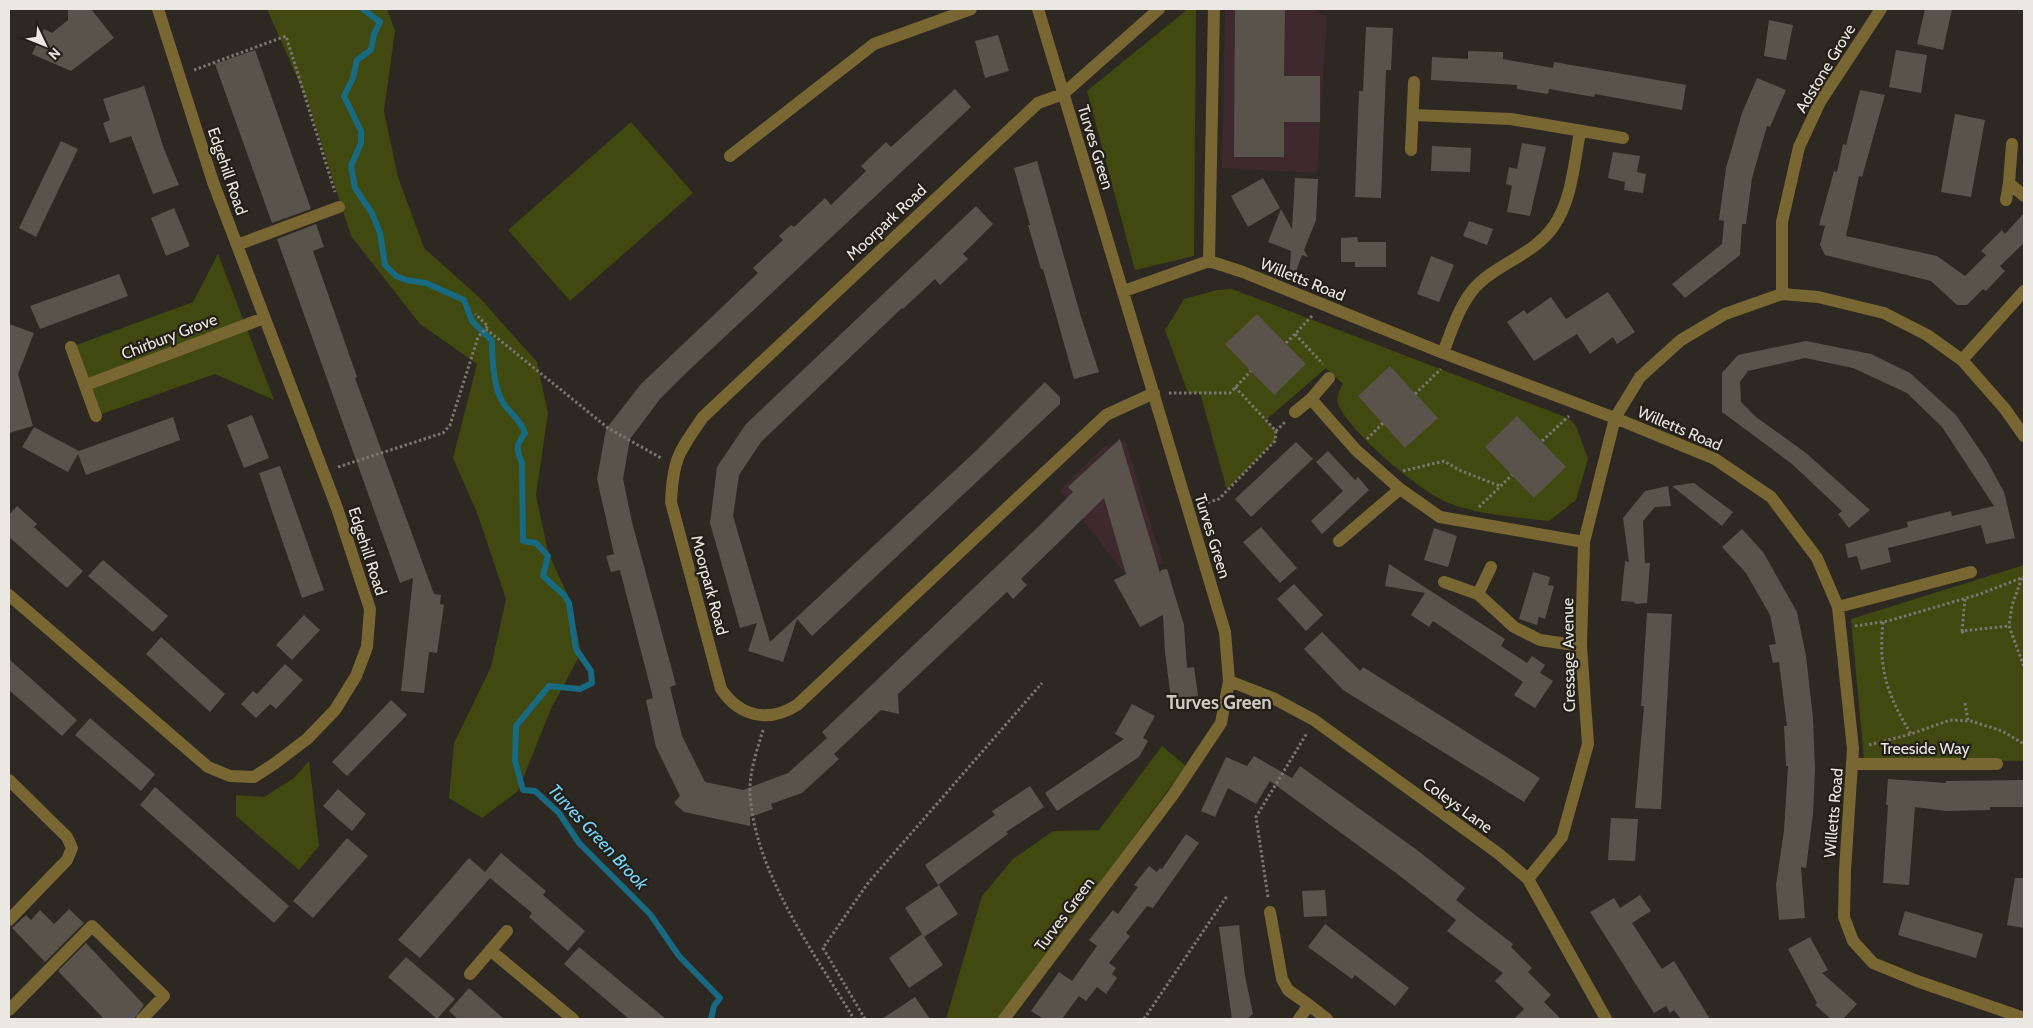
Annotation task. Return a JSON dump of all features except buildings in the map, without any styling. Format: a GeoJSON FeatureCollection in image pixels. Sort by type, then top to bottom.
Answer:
{"type":"FeatureCollection","features":[{"type":"Feature","properties":{"kind":"street","name":"Edgehill Road"},"geometry":{"type":"LineString","coordinates":[[9,595],[208,767],[230,776],[254,777],[306,739],[335,710],[352,684],[367,647],[370,609],[323,472],[213,182],[158,9]]}},
{"type":"Feature","properties":{"kind":"street"},"geometry":{"type":"LineString","coordinates":[[730,156],[874,44],[971,9]]}},
{"type":"Feature","properties":{"kind":"street","name":"Turves Green"},"geometry":{"type":"LineString","coordinates":[[1004,1019],[1191,769],[1221,723],[1229,681],[1224,632],[1124,290],[1062,94],[1038,9]]}},
{"type":"Feature","properties":{"kind":"street"},"geometry":{"type":"LineString","coordinates":[[1062,94],[1159,9]]}},
{"type":"Feature","properties":{"kind":"street"},"geometry":{"type":"LineString","coordinates":[[1124,290],[1209,261],[1214,9]]}},
{"type":"Feature","properties":{"kind":"street","name":"Adstone Grove"},"geometry":{"type":"LineString","coordinates":[[1782,294],[1782,222],[1799,147],[1820,102],[1881,9]]}},
{"type":"Feature","properties":{"kind":"street"},"geometry":{"type":"LineString","coordinates":[[1411,150],[1414,82]]}},
{"type":"Feature","properties":{"kind":"street","name":"Moorpark Road"},"geometry":{"type":"LineString","coordinates":[[1062,94],[1038,102],[703,417],[678,454],[671,502],[721,689],[728,699],[739,709],[767,715],[783,714],[797,705],[1106,415],[1154,393]]}},
{"type":"Feature","properties":{"kind":"street"},"geometry":{"type":"LineString","coordinates":[[1414,115],[1511,119],[1623,138]]}},
{"type":"Feature","properties":{"kind":"street"},"geometry":{"type":"LineString","coordinates":[[1443,354],[1459,312],[1473,290],[1490,275],[1536,245],[1553,228],[1564,205],[1580,132]]}},
{"type":"Feature","properties":{"kind":"street"},"geometry":{"type":"LineString","coordinates":[[2006,200],[2012,144]]}},
{"type":"Feature","properties":{"kind":"street"},"geometry":{"type":"LineString","coordinates":[[2009,183],[2024,196]]}},
{"type":"Feature","properties":{"kind":"street"},"geometry":{"type":"LineString","coordinates":[[236,244],[339,207]]}},
{"type":"Feature","properties":{"kind":"street","name":"Willetts Road"},"geometry":{"type":"LineString","coordinates":[[1209,261],[1317,301],[1443,354],[1615,418],[1715,459],[1771,498],[1817,558],[1838,608],[1842,629],[1854,764],[1844,870],[1844,917],[1853,941],[1873,963],[1917,981],[2024,1018]]}},
{"type":"Feature","properties":{"kind":"street"},"geometry":{"type":"LineString","coordinates":[[1962,360],[2024,291]]}},
{"type":"Feature","properties":{"kind":"street"},"geometry":{"type":"LineString","coordinates":[[1782,294],[1818,298],[1884,313],[1926,335],[1962,360],[2005,409],[2024,436]]}},
{"type":"Feature","properties":{"kind":"street","name":"Cressage Avenue"},"geometry":{"type":"LineString","coordinates":[[1528,879],[1562,837],[1588,744],[1581,646],[1584,542],[1615,418],[1640,376],[1681,340],[1725,314],[1782,294]]}},
{"type":"Feature","properties":{"kind":"street","name":"Chirbury Grove"},"geometry":{"type":"LineString","coordinates":[[86,385],[264,318]]}},
{"type":"Feature","properties":{"kind":"street"},"geometry":{"type":"LineString","coordinates":[[71,347],[96,416]]}},
{"type":"Feature","properties":{"kind":"street"},"geometry":{"type":"LineString","coordinates":[[1295,412],[1311,399],[1330,378]]}},
{"type":"Feature","properties":{"kind":"street"},"geometry":{"type":"LineString","coordinates":[[1311,399],[1356,450],[1400,489],[1440,517],[1584,542]]}},
{"type":"Feature","properties":{"kind":"street"},"geometry":{"type":"LineString","coordinates":[[1338,541],[1400,489]]}},
{"type":"Feature","properties":{"kind":"street"},"geometry":{"type":"LineString","coordinates":[[1478,594],[1491,566]]}},
{"type":"Feature","properties":{"kind":"street"},"geometry":{"type":"LineString","coordinates":[[1838,608],[1971,572]]}},
{"type":"Feature","properties":{"kind":"street"},"geometry":{"type":"LineString","coordinates":[[1444,582],[1478,594],[1514,627],[1540,640],[1581,646]]}},
{"type":"Feature","properties":{"kind":"street","name":"Coleys Lane"},"geometry":{"type":"LineString","coordinates":[[1229,681],[1273,698],[1314,720],[1499,854],[1528,879],[1606,1019]]}},
{"type":"Feature","properties":{"kind":"street","name":"Treeside Way"},"geometry":{"type":"LineString","coordinates":[[1854,764],[1997,764]]}},
{"type":"Feature","properties":{"kind":"street"},"geometry":{"type":"LineString","coordinates":[[9,780],[66,837],[72,848],[66,860],[9,920]]}},
{"type":"Feature","properties":{"kind":"street"},"geometry":{"type":"LineString","coordinates":[[1270,912],[1282,978],[1288,990],[1327,1019]]}},
{"type":"Feature","properties":{"kind":"street"},"geometry":{"type":"LineString","coordinates":[[16,1019],[9,1011],[92,926],[164,996],[142,1019]]}},
{"type":"Feature","properties":{"kind":"street"},"geometry":{"type":"LineString","coordinates":[[470,974],[507,931]]}},
{"type":"Feature","properties":{"kind":"street"},"geometry":{"type":"LineString","coordinates":[[490,950],[573,1019]]}},
{"type":"Feature","properties":{"kind":"street"},"geometry":{"type":"LineString","coordinates":[[1299,1019],[1309,1006]]}},
{"type":"Feature","properties":{"kind":"path"},"geometry":{"type":"LineString","coordinates":[[180,75],[286,36],[339,207]]}},
{"type":"Feature","properties":{"kind":"path"},"geometry":{"type":"LineString","coordinates":[[1286,344],[1310,319],[1317,301]]}},
{"type":"Feature","properties":{"kind":"path"},"geometry":{"type":"LineString","coordinates":[[323,472],[443,433],[450,425],[478,337],[488,326],[475,314]]}},
{"type":"Feature","properties":{"kind":"path"},"geometry":{"type":"LineString","coordinates":[[486,329],[608,428],[675,466]]}},
{"type":"Feature","properties":{"kind":"path"},"geometry":{"type":"LineString","coordinates":[[1295,334],[1326,368],[1330,378]]}},
{"type":"Feature","properties":{"kind":"path"},"geometry":{"type":"LineString","coordinates":[[1415,394],[1441,370],[1443,354]]}},
{"type":"Feature","properties":{"kind":"path"},"geometry":{"type":"LineString","coordinates":[[1154,393],[1230,393],[1251,371]]}},
{"type":"Feature","properties":{"kind":"path"},"geometry":{"type":"LineString","coordinates":[[1235,387],[1276,431]]}},
{"type":"Feature","properties":{"kind":"path"},"geometry":{"type":"LineString","coordinates":[[1542,442],[1568,418],[1574,404]]}},
{"type":"Feature","properties":{"kind":"path"},"geometry":{"type":"LineString","coordinates":[[1188,509],[1219,498],[1275,441],[1276,431],[1295,412]]}},
{"type":"Feature","properties":{"kind":"path"},"geometry":{"type":"LineString","coordinates":[[1356,450],[1383,423]]}},
{"type":"Feature","properties":{"kind":"path"},"geometry":{"type":"LineString","coordinates":[[1384,475],[1427,467],[1444,460],[1459,470],[1500,486]]}},
{"type":"Feature","properties":{"kind":"path"},"geometry":{"type":"LineString","coordinates":[[1464,522],[1512,475]]}},
{"type":"Feature","properties":{"kind":"path"},"geometry":{"type":"LineString","coordinates":[[1842,629],[1883,622],[1965,598],[2023,577]]}},
{"type":"Feature","properties":{"kind":"path"},"geometry":{"type":"LineString","coordinates":[[2023,577],[2012,605],[2009,626],[2024,667]]}},
{"type":"Feature","properties":{"kind":"path"},"geometry":{"type":"LineString","coordinates":[[1964,635],[1962,630],[1965,598]]}},
{"type":"Feature","properties":{"kind":"path"},"geometry":{"type":"LineString","coordinates":[[1883,622],[1881,661],[1886,684],[1894,707],[1911,734]]}},
{"type":"Feature","properties":{"kind":"path"},"geometry":{"type":"LineString","coordinates":[[1962,630],[2009,626]]}},
{"type":"Feature","properties":{"kind":"path"},"geometry":{"type":"LineString","coordinates":[[865,1019],[823,948],[868,883],[1042,683]]}},
{"type":"Feature","properties":{"kind":"path"},"geometry":{"type":"LineString","coordinates":[[1965,703],[1968,720]]}},
{"type":"Feature","properties":{"kind":"path"},"geometry":{"type":"LineString","coordinates":[[767,715],[755,758],[750,792],[754,822],[764,856],[782,897],[854,1019]]}},
{"type":"Feature","properties":{"kind":"path"},"geometry":{"type":"LineString","coordinates":[[1270,912],[1256,816],[1314,720]]}},
{"type":"Feature","properties":{"kind":"path"},"geometry":{"type":"LineString","coordinates":[[1853,749],[1911,734],[1950,720],[1968,720],[2002,731],[2024,744]]}},
{"type":"Feature","properties":{"kind":"path"},"geometry":{"type":"LineString","coordinates":[[1144,1019],[1227,896]]}},
{"type":"Feature","properties":{"kind":"shaded area"},"geometry":{"type":"Polygon","coordinates":[[[1225,9],[1314,9],[1327,17],[1317,173],[1222,168],[1225,9]]]}},
{"type":"Feature","properties":{"kind":"shaded area"},"geometry":{"type":"Polygon","coordinates":[[[1125,440],[1163,564],[1123,572],[1060,490],[1104,446],[1125,440]]]}},
{"type":"Feature","properties":{"kind":"green space"},"geometry":{"type":"Polygon","coordinates":[[[267,9],[387,9],[395,31],[384,111],[398,177],[424,248],[480,298],[537,362],[548,413],[536,495],[548,552],[571,602],[581,653],[551,709],[518,791],[482,818],[449,798],[454,743],[491,667],[506,599],[478,515],[453,458],[477,364],[420,324],[351,236],[308,102],[267,9]]]}},
{"type":"Feature","properties":{"kind":"green space"},"geometry":{"type":"Polygon","coordinates":[[[1188,9],[1196,9],[1194,256],[1135,270],[1087,91],[1188,9]]]}},
{"type":"Feature","properties":{"kind":"green space"},"geometry":{"type":"Polygon","coordinates":[[[631,122],[693,193],[570,301],[508,230],[631,122]]]}},
{"type":"Feature","properties":{"kind":"green space"},"geometry":{"type":"Polygon","coordinates":[[[218,254],[274,400],[215,374],[96,416],[71,347],[193,302],[218,254]]]}},
{"type":"Feature","properties":{"kind":"green space"},"geometry":{"type":"Polygon","coordinates":[[[1232,289],[1568,418],[1576,426],[1588,459],[1576,500],[1549,521],[1474,511],[1438,498],[1406,476],[1358,432],[1346,418],[1337,400],[1343,384],[1326,368],[1266,420],[1276,431],[1275,441],[1227,490],[1200,393],[1188,393],[1165,330],[1184,299],[1217,290],[1232,289]]]}},
{"type":"Feature","properties":{"kind":"green space"},"geometry":{"type":"Polygon","coordinates":[[[2024,565],[2024,761],[1864,759],[1851,619],[2024,565]]]}},
{"type":"Feature","properties":{"kind":"green space"},"geometry":{"type":"Polygon","coordinates":[[[1162,746],[1186,766],[1020,990],[997,1019],[946,1019],[982,896],[1013,859],[1053,831],[1099,830],[1162,746]]]}},
{"type":"Feature","properties":{"kind":"green space"},"geometry":{"type":"Polygon","coordinates":[[[309,761],[319,846],[299,870],[236,816],[236,795],[264,797],[294,778],[309,761]]]}},
{"type":"Feature","properties":{"kind":"waterway","name":"Turves Green Brook"},"geometry":{"type":"LineString","coordinates":[[363,9],[380,22],[374,34],[371,50],[357,60],[353,78],[344,96],[361,131],[361,143],[351,166],[355,188],[372,213],[380,233],[385,265],[396,276],[406,280],[426,283],[464,300],[472,321],[492,341],[492,355],[498,392],[504,404],[525,433],[518,447],[522,463],[523,541],[536,543],[548,556],[543,576],[564,595],[569,603],[576,649],[591,671],[592,683],[580,689],[549,686],[516,726],[515,761],[523,790],[535,791],[559,813],[579,843],[650,914],[679,956],[720,998],[714,1006],[711,1019]]}},
{"type":"Feature","properties":{"kind":"district","name":"Turves Green"},"geometry":{"type":"Point","coordinates":[1219,702]}}]}
